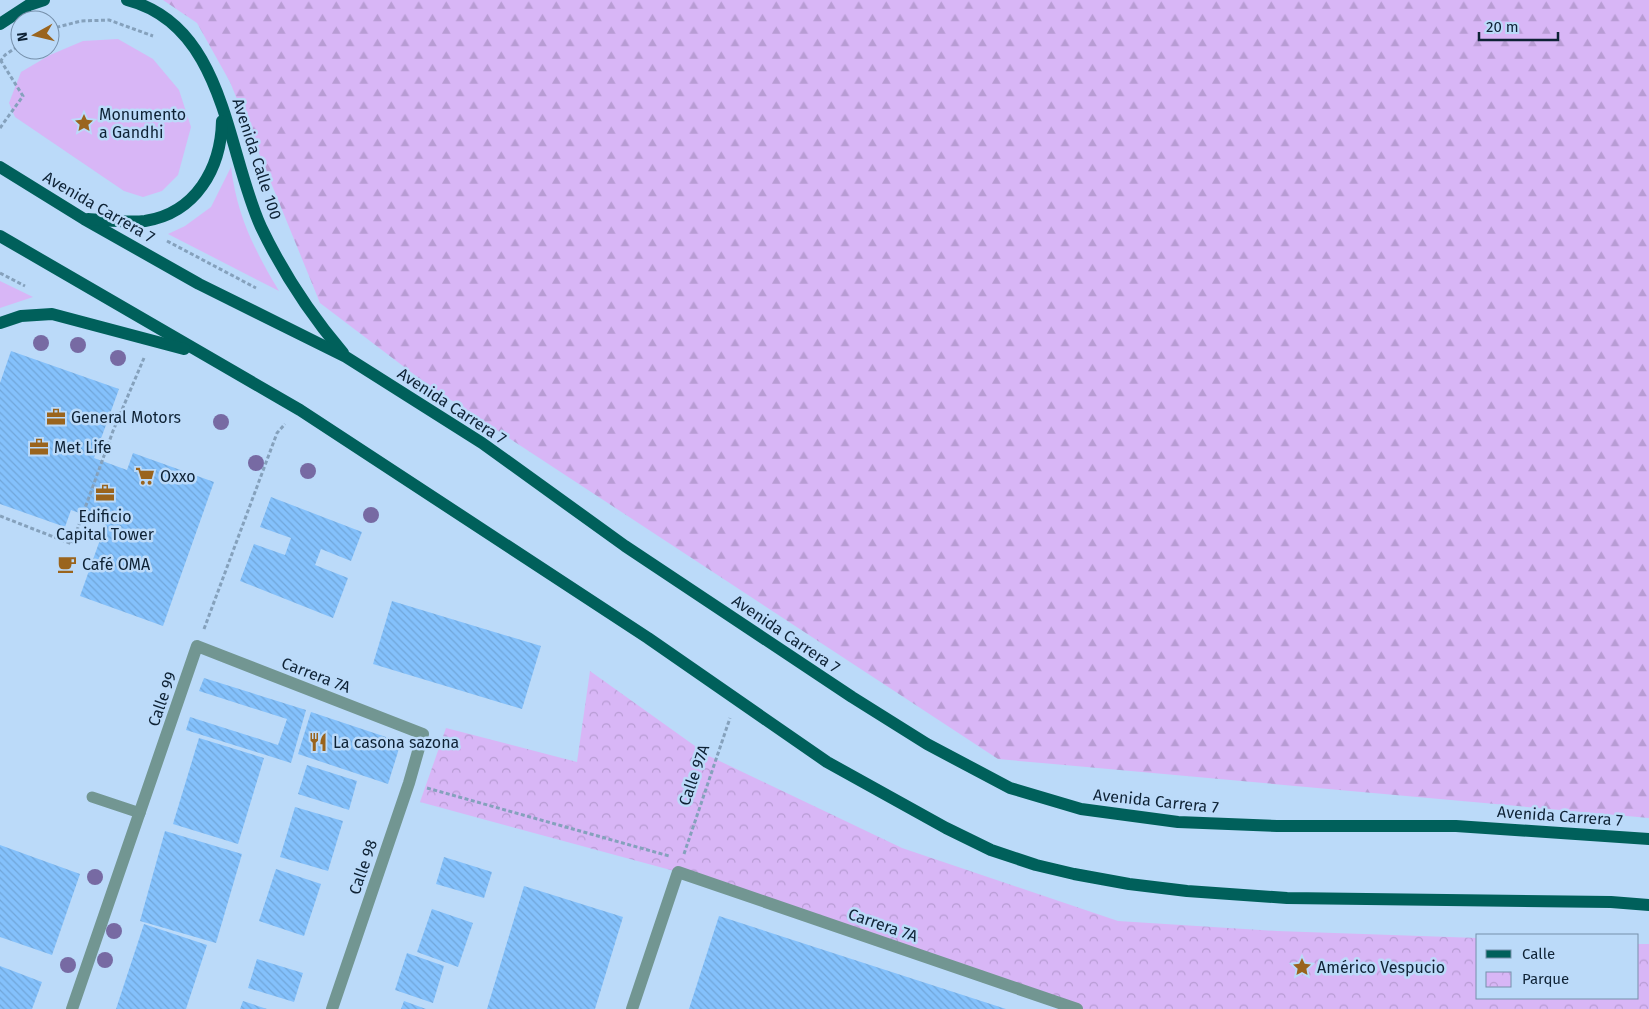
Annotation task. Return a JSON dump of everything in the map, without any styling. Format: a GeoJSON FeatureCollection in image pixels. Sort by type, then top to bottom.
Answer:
{"type":"FeatureCollection","features":[{"type":"Feature","properties":{"kind":"main road"},"geometry":{"type":"LineString","coordinates":[[0,24],[29,5],[44,0]]}},
{"type":"Feature","properties":{"kind":"main road","name":"Avenida Calle 100"},"geometry":{"type":"LineString","coordinates":[[127,0],[157,13],[178,29],[200,56],[210,72],[219,96],[244,184],[280,265],[304,302],[346,357]]}},
{"type":"Feature","properties":{"kind":"main road","name":"Avenida Calle 100"},"geometry":{"type":"LineString","coordinates":[[84,219],[146,221],[168,214],[187,202],[203,186],[214,166],[221,144],[222,122],[219,96]]}},
{"type":"Feature","properties":{"kind":"main road","name":"Avenida Carrera 7"},"geometry":{"type":"LineString","coordinates":[[0,167],[84,219],[199,284],[346,357],[482,443],[625,546],[852,698],[935,748],[1010,788],[1081,809],[1178,822],[1277,826],[1456,826],[1649,839]]}},
{"type":"Feature","properties":{"kind":"main road"},"geometry":{"type":"LineString","coordinates":[[0,236],[300,410],[648,638],[827,762],[884,795],[991,850],[1036,865],[1129,884],[1187,891],[1288,898],[1612,902],[1649,905]]}},
{"type":"Feature","properties":{"kind":"main road"},"geometry":{"type":"LineString","coordinates":[[0,323],[22,316],[52,314],[200,353]]}},
{"type":"Feature","properties":{"kind":"street","name":"Carrera 7A"},"geometry":{"type":"LineString","coordinates":[[197,646],[423,734]]}},
{"type":"Feature","properties":{"kind":"street","name":"Calle 99"},"geometry":{"type":"LineString","coordinates":[[72,1009],[197,646]]}},
{"type":"Feature","properties":{"kind":"street","name":"Calle 98"},"geometry":{"type":"LineString","coordinates":[[332,1009],[409,783],[423,734]]}},
{"type":"Feature","properties":{"kind":"street","name":"Carrera 7A"},"geometry":{"type":"LineString","coordinates":[[680,866],[1077,1009]]}},
{"type":"Feature","properties":{"kind":"street"},"geometry":{"type":"LineString","coordinates":[[632,1009],[680,866]]}},
{"type":"Feature","properties":{"kind":"lane"},"geometry":{"type":"LineString","coordinates":[[92,797],[140,813]]}},
{"type":"Feature","properties":{"kind":"path"},"geometry":{"type":"LineString","coordinates":[[60,26],[81,21],[109,20],[154,37]]}},
{"type":"Feature","properties":{"kind":"path"},"geometry":{"type":"LineString","coordinates":[[0,128],[23,96],[1,62],[5,55],[10,52]]}},
{"type":"Feature","properties":{"kind":"path"},"geometry":{"type":"LineString","coordinates":[[146,221],[149,231],[260,290]]}},
{"type":"Feature","properties":{"kind":"path"},"geometry":{"type":"LineString","coordinates":[[0,273],[25,286]]}},
{"type":"Feature","properties":{"kind":"path"},"geometry":{"type":"LineString","coordinates":[[0,516],[72,544],[113,431],[146,352]]}},
{"type":"Feature","properties":{"kind":"path"},"geometry":{"type":"LineString","coordinates":[[197,646],[277,433],[300,410]]}},
{"type":"Feature","properties":{"kind":"path","name":"Calle 97A"},"geometry":{"type":"LineString","coordinates":[[680,866],[736,700]]}},
{"type":"Feature","properties":{"kind":"path"},"geometry":{"type":"LineString","coordinates":[[409,783],[673,857]]}},
{"type":"Feature","properties":{"kind":"green space"},"geometry":{"type":"Polygon","coordinates":[[[163,0],[1649,0],[1649,818],[998,759],[428,385],[320,303],[230,82],[197,23],[163,0]]]}},
{"type":"Feature","properties":{"kind":"green space"},"geometry":{"type":"Polygon","coordinates":[[[118,39],[153,59],[179,90],[191,127],[178,175],[162,191],[143,197],[124,191],[15,117],[9,103],[21,72],[41,60],[60,60],[60,51],[83,41],[118,39]]]}},
{"type":"Feature","properties":{"kind":"green space"},"geometry":{"type":"Polygon","coordinates":[[[231,167],[242,217],[254,246],[279,291],[168,234],[185,226],[211,207],[231,167]]]}},
{"type":"Feature","properties":{"kind":"green space"},"geometry":{"type":"Polygon","coordinates":[[[0,281],[33,297],[0,308],[0,281]]]}},
{"type":"Feature","properties":{"kind":"green space"},"geometry":{"type":"Polygon","coordinates":[[[590,671],[709,756],[902,848],[1118,921],[1277,931],[1476,938],[1476,999],[1639,999],[1639,944],[1649,944],[1649,1009],[1077,1009],[678,872],[420,802],[446,728],[577,762],[590,671]]]}},
{"type":"Feature","properties":{"kind":"building","name":"Edificio Capital Tower"},"geometry":{"type":"Polygon","coordinates":[[[11,351],[119,389],[94,458],[127,470],[133,453],[214,482],[163,626],[80,596],[106,523],[71,510],[65,527],[0,504],[0,383],[11,351]]]}},
{"type":"Feature","properties":{"kind":"building"},"geometry":{"type":"Polygon","coordinates":[[[271,497],[362,532],[351,561],[321,549],[315,565],[348,578],[333,618],[240,581],[254,544],[285,555],[291,538],[260,527],[271,497]]]}},
{"type":"Feature","properties":{"kind":"building"},"geometry":{"type":"Polygon","coordinates":[[[392,601],[541,646],[522,709],[373,664],[392,601]]]}},
{"type":"Feature","properties":{"kind":"building"},"geometry":{"type":"Polygon","coordinates":[[[204,678],[306,710],[291,763],[186,730],[190,717],[278,745],[287,719],[199,691],[204,678]]]}},
{"type":"Feature","properties":{"kind":"building"},"geometry":{"type":"Polygon","coordinates":[[[311,712],[401,742],[388,784],[298,754],[311,712]]]}},
{"type":"Feature","properties":{"kind":"building"},"geometry":{"type":"Polygon","coordinates":[[[199,738],[264,758],[238,844],[173,824],[199,738]]]}},
{"type":"Feature","properties":{"kind":"building"},"geometry":{"type":"Polygon","coordinates":[[[307,765],[357,781],[349,810],[298,794],[307,765]]]}},
{"type":"Feature","properties":{"kind":"building"},"geometry":{"type":"Polygon","coordinates":[[[295,807],[343,821],[328,871],[280,857],[295,807]]]}},
{"type":"Feature","properties":{"kind":"building"},"geometry":{"type":"Polygon","coordinates":[[[165,831],[242,854],[216,943],[140,921],[165,831]]]}},
{"type":"Feature","properties":{"kind":"building"},"geometry":{"type":"Polygon","coordinates":[[[0,845],[80,874],[52,955],[0,937],[0,845]]]}},
{"type":"Feature","properties":{"kind":"building"},"geometry":{"type":"Polygon","coordinates":[[[444,857],[492,872],[484,898],[436,884],[444,857]]]}},
{"type":"Feature","properties":{"kind":"building"},"geometry":{"type":"Polygon","coordinates":[[[276,869],[321,884],[304,936],[259,921],[276,869]]]}},
{"type":"Feature","properties":{"kind":"building"},"geometry":{"type":"Polygon","coordinates":[[[524,886],[623,917],[595,1009],[487,1009],[524,886]]]}},
{"type":"Feature","properties":{"kind":"building"},"geometry":{"type":"Polygon","coordinates":[[[432,909],[473,923],[458,967],[417,952],[432,909]]]}},
{"type":"Feature","properties":{"kind":"building"},"geometry":{"type":"Polygon","coordinates":[[[719,916],[1006,1009],[689,1009],[719,916]]]}},
{"type":"Feature","properties":{"kind":"building"},"geometry":{"type":"Polygon","coordinates":[[[144,924],[207,945],[186,1009],[116,1009],[144,924]]]}},
{"type":"Feature","properties":{"kind":"building"},"geometry":{"type":"Polygon","coordinates":[[[407,953],[444,966],[433,1003],[395,990],[407,953]]]}},
{"type":"Feature","properties":{"kind":"building"},"geometry":{"type":"Polygon","coordinates":[[[257,959],[303,973],[294,1002],[248,988],[257,959]]]}},
{"type":"Feature","properties":{"kind":"building"},"geometry":{"type":"Polygon","coordinates":[[[0,966],[42,982],[32,1009],[0,1009],[0,966]]]}},
{"type":"Feature","properties":{"kind":"building"},"geometry":{"type":"Polygon","coordinates":[[[243,1001],[267,1009],[240,1009],[243,1001]]]}},
{"type":"Feature","properties":{"kind":"building"},"geometry":{"type":"Polygon","coordinates":[[[404,1001],[426,1009],[401,1009],[404,1001]]]}},
{"type":"Feature","properties":{"kind":"place","name":"Monumento a Gandhi"},"geometry":{"type":"Point","coordinates":[84,123]}},
{"type":"Feature","properties":{"kind":"place","name":"General Motors"},"geometry":{"type":"Point","coordinates":[56,417]}},
{"type":"Feature","properties":{"kind":"place","name":"Met Life"},"geometry":{"type":"Point","coordinates":[39,447]}},
{"type":"Feature","properties":{"kind":"place","name":"Oxxo"},"geometry":{"type":"Point","coordinates":[145,476]}},
{"type":"Feature","properties":{"kind":"place","name":"Edificio Capital Tower"},"geometry":{"type":"Point","coordinates":[105,493]}},
{"type":"Feature","properties":{"kind":"place","name":"Café OMA"},"geometry":{"type":"Point","coordinates":[67,564]}},
{"type":"Feature","properties":{"kind":"place","name":"La casona sazona"},"geometry":{"type":"Point","coordinates":[318,742]}},
{"type":"Feature","properties":{"kind":"place","name":"Américo Vespucio"},"geometry":{"type":"Point","coordinates":[1302,967]}}]}
